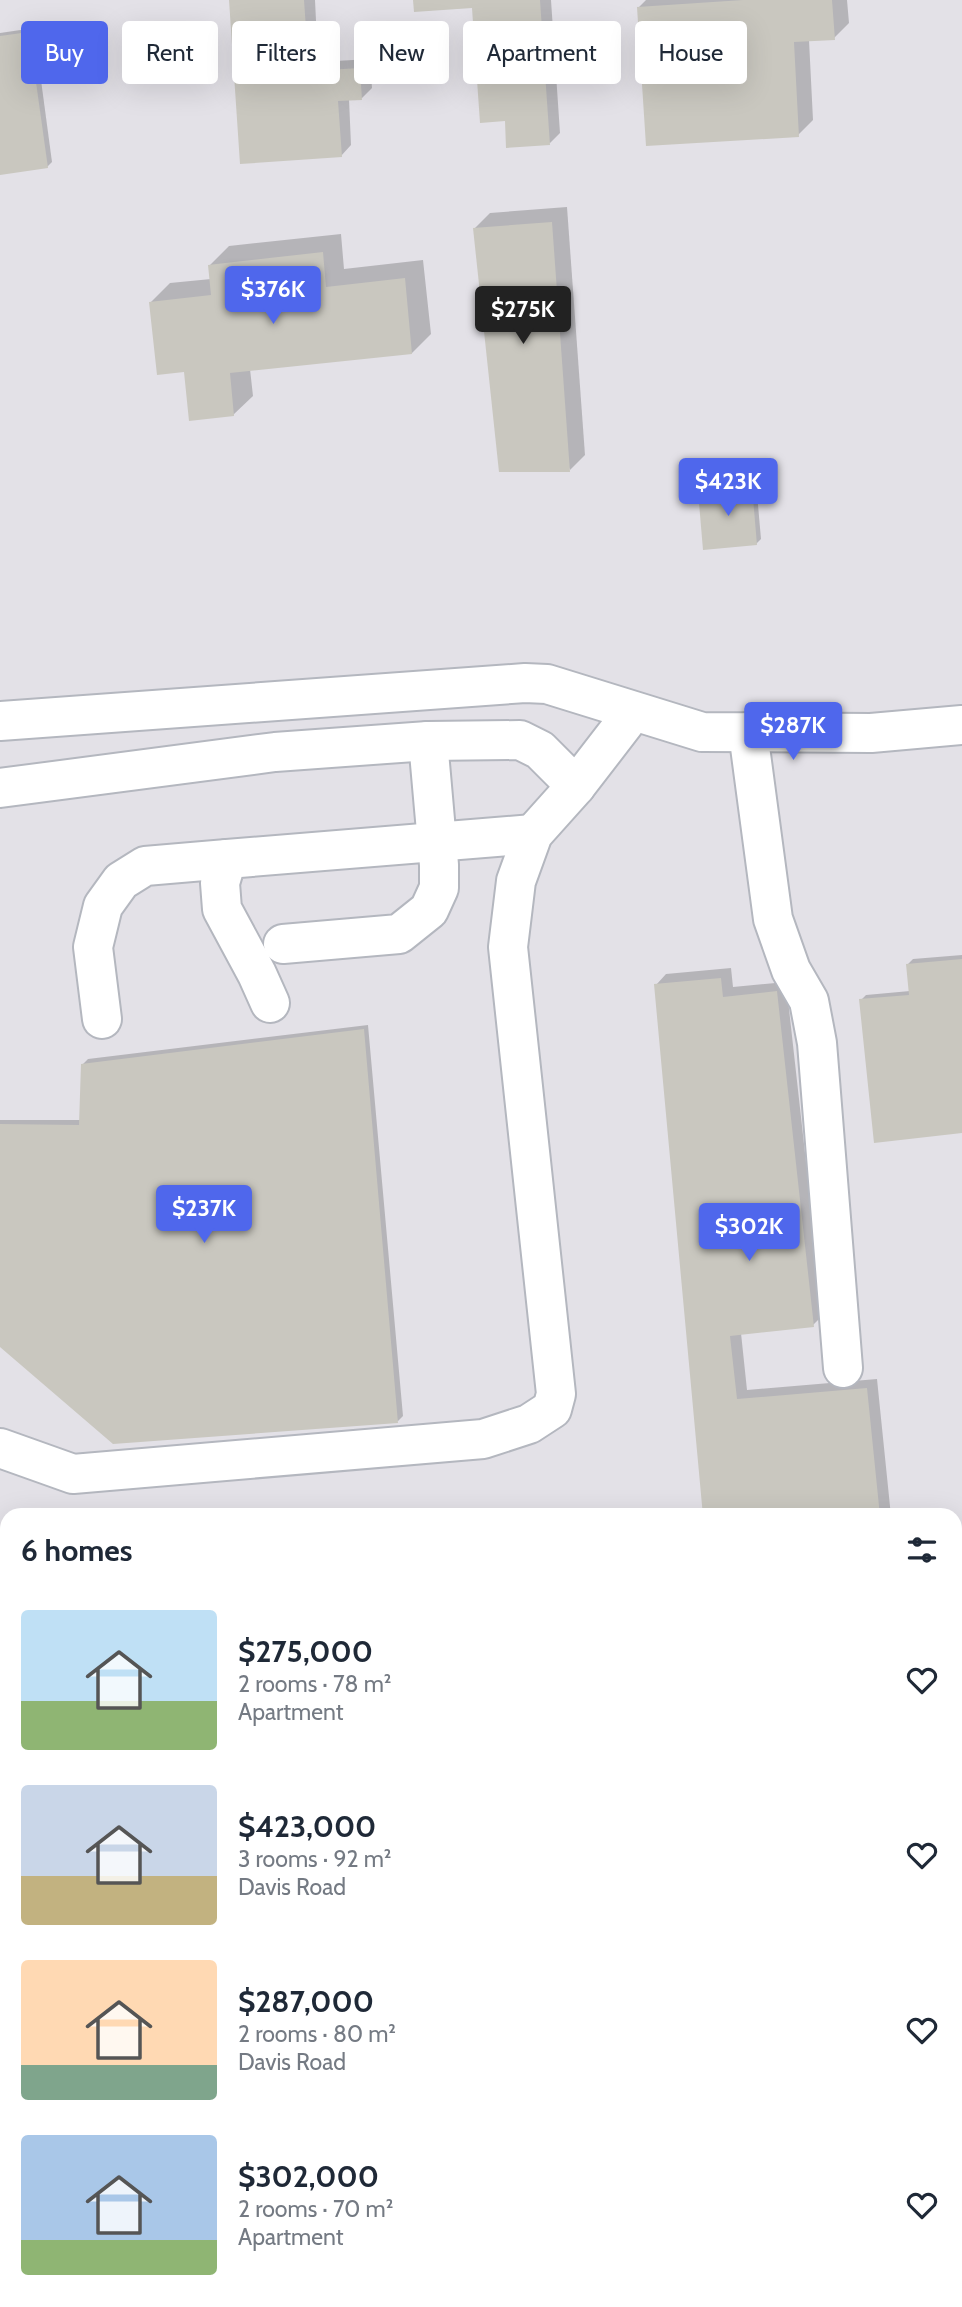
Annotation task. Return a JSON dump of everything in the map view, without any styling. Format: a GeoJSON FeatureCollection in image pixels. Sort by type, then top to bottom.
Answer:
{"type":"FeatureCollection","features":[{"type":"Feature","properties":{"kind":"street"},"geometry":{"type":"LineString","coordinates":[[0,721],[525,683],[547,684],[702,732],[870,733],[962,725]]}},
{"type":"Feature","properties":{"kind":"street"},"geometry":{"type":"LineString","coordinates":[[0,1448],[73,1474],[483,1439],[528,1424],[552,1409],[556,1394],[508,947],[516,881],[533,834],[576,786],[633,712]]}},
{"type":"Feature","properties":{"kind":"street"},"geometry":{"type":"LineString","coordinates":[[748,732],[773,919],[791,970],[808,1001],[817,1043],[843,1368]]}},
{"type":"Feature","properties":{"kind":"street"},"geometry":{"type":"LineString","coordinates":[[0,788],[275,752],[428,741],[520,740],[540,750],[576,786]]}},
{"type":"Feature","properties":{"kind":"street"},"geometry":{"type":"LineString","coordinates":[[283,944],[399,934],[429,910],[439,888],[428,741]]}},
{"type":"Feature","properties":{"kind":"street"},"geometry":{"type":"LineString","coordinates":[[102,1018],[93,947],[103,906],[121,881],[145,866],[533,834]]}},
{"type":"Feature","properties":{"kind":"street"},"geometry":{"type":"LineString","coordinates":[[228,859],[220,883],[222,909],[270,1003]]}},
{"type":"Feature","properties":{"kind":"shaded area"},"geometry":{"type":"Polygon","coordinates":[[[0,0],[962,0],[962,1508],[0,1508],[0,0]]]}},
{"type":"Feature","properties":{"kind":"building"},"geometry":{"type":"Polygon","coordinates":[[[229,0],[304,0],[305,21],[232,21],[232,45],[229,0]]]}},
{"type":"Feature","properties":{"kind":"building"},"geometry":{"type":"Polygon","coordinates":[[[413,0],[540,0],[541,21],[473,21],[472,8],[414,12],[413,0]]]}},
{"type":"Feature","properties":{"kind":"building"},"geometry":{"type":"Polygon","coordinates":[[[743,0],[832,0],[835,40],[794,42],[799,137],[646,146],[642,84],[747,84],[747,21],[638,21],[637,7],[743,0]]]}},
{"type":"Feature","properties":{"kind":"building"},"geometry":{"type":"Polygon","coordinates":[[[21,33],[21,84],[36,84],[48,168],[0,175],[0,36],[21,33]]]}},
{"type":"Feature","properties":{"kind":"building"},"geometry":{"type":"Polygon","coordinates":[[[354,68],[354,84],[361,84],[362,100],[338,101],[342,157],[240,164],[235,84],[340,84],[340,69],[354,68]]]}},
{"type":"Feature","properties":{"kind":"building"},"geometry":{"type":"Polygon","coordinates":[[[477,84],[546,84],[550,145],[506,148],[505,121],[480,123],[477,84]]]}},
{"type":"Feature","properties":{"kind":"building"},"geometry":{"type":"Polygon","coordinates":[[[552,222],[570,472],[499,472],[473,228],[552,222]]]}},
{"type":"Feature","properties":{"kind":"building"},"geometry":{"type":"Polygon","coordinates":[[[323,252],[326,287],[405,278],[412,354],[230,373],[234,416],[189,421],[184,372],[157,375],[149,302],[211,295],[208,265],[323,252]]]}},
{"type":"Feature","properties":{"kind":"building"},"geometry":{"type":"Polygon","coordinates":[[[752,486],[757,545],[703,550],[698,491],[752,486]]]}},
{"type":"Feature","properties":{"kind":"building"},"geometry":{"type":"Polygon","coordinates":[[[962,959],[962,1133],[874,1143],[859,999],[909,995],[906,964],[962,959]]]}},
{"type":"Feature","properties":{"kind":"building"},"geometry":{"type":"Polygon","coordinates":[[[721,978],[723,997],[777,991],[814,1327],[730,1336],[737,1399],[867,1388],[879,1508],[702,1508],[654,984],[721,978]]]}},
{"type":"Feature","properties":{"kind":"building"},"geometry":{"type":"Polygon","coordinates":[[[364,1029],[398,1423],[113,1444],[0,1347],[0,1124],[79,1125],[81,1064],[364,1029]]]}}]}
